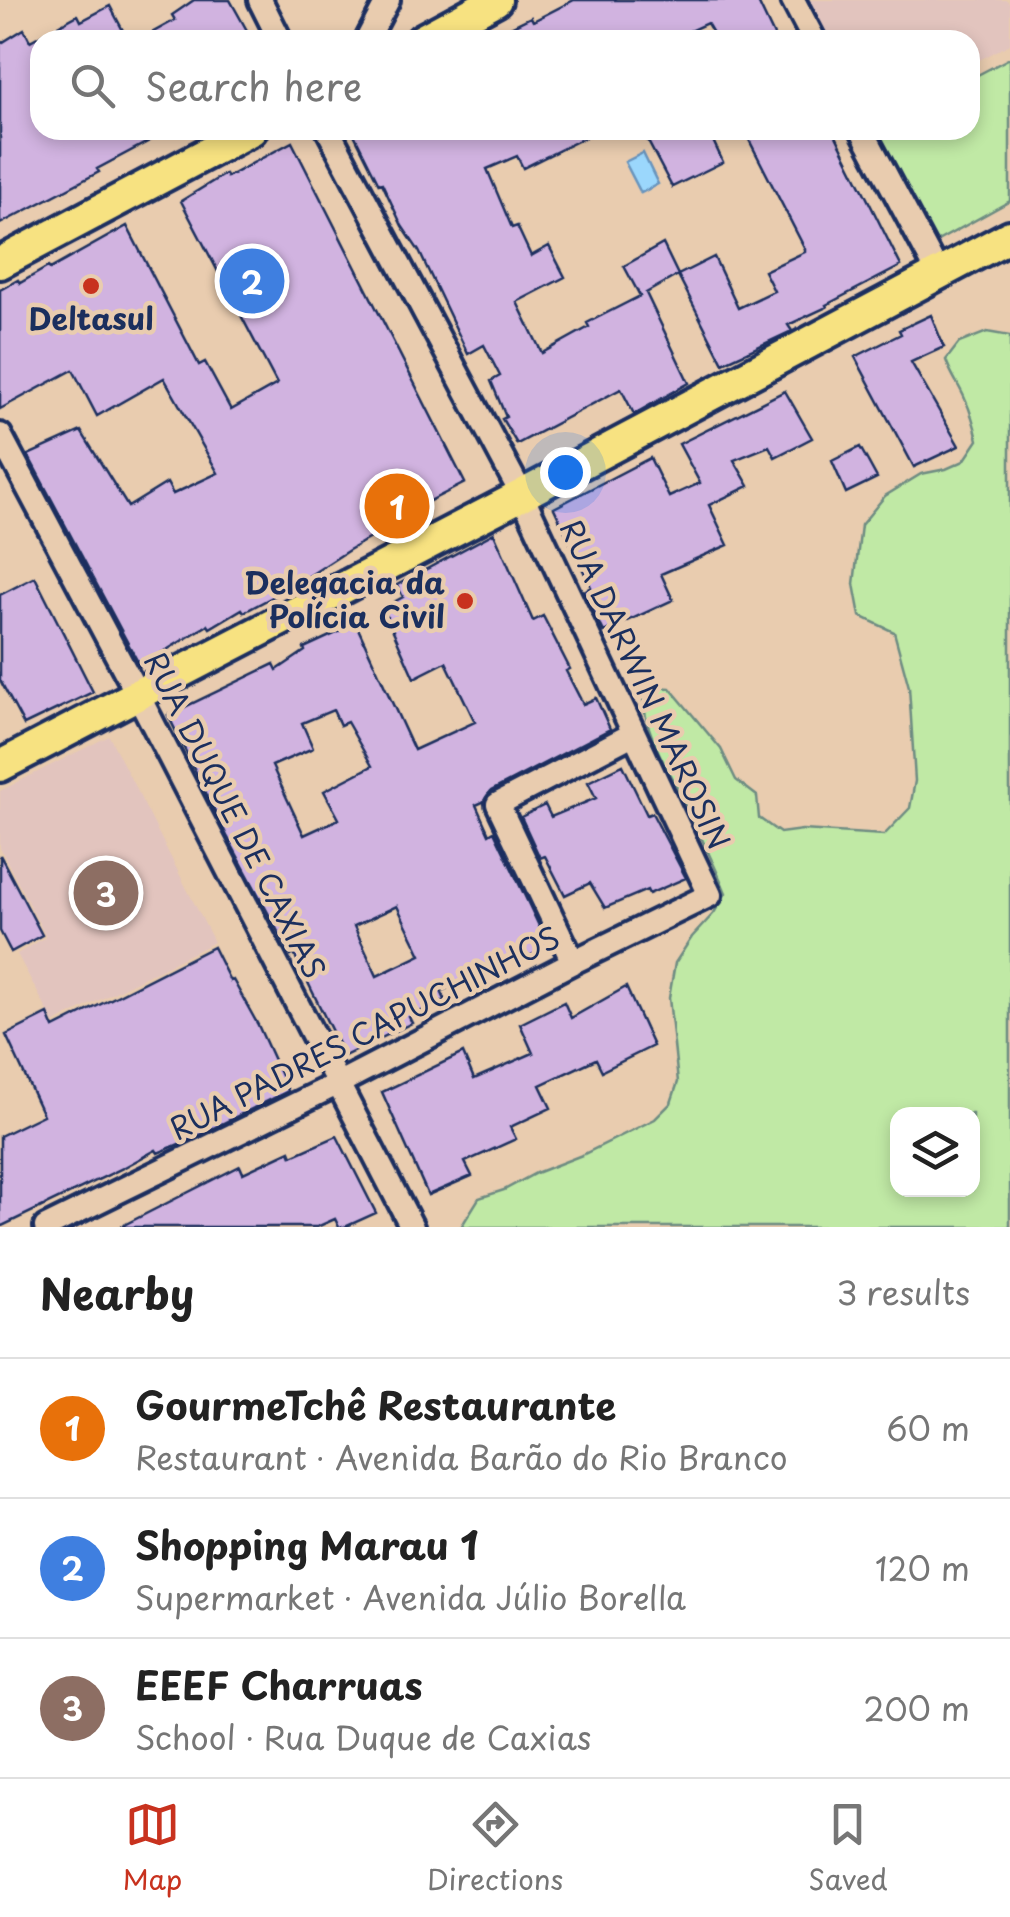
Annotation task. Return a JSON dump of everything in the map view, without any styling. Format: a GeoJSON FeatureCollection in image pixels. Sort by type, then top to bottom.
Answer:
{"type":"FeatureCollection","features":[{"type":"Feature","properties":{"kind":"main road"},"geometry":{"type":"LineString","coordinates":[[440,30],[496,0]]}},
{"type":"Feature","properties":{"kind":"main road"},"geometry":{"type":"LineString","coordinates":[[0,263],[232,140]]}},
{"type":"Feature","properties":{"kind":"main road"},"geometry":{"type":"LineString","coordinates":[[0,766],[1010,236]]}},
{"type":"Feature","properties":{"kind":"street"},"geometry":{"type":"LineString","coordinates":[[260,0],[275,30]]}},
{"type":"Feature","properties":{"kind":"street"},"geometry":{"type":"LineString","coordinates":[[373,30],[388,0]]}},
{"type":"Feature","properties":{"kind":"street"},"geometry":{"type":"LineString","coordinates":[[792,0],[808,30]]}},
{"type":"Feature","properties":{"kind":"street","name":"RUA DARWIN MAROSIN"},"geometry":{"type":"LineString","coordinates":[[333,140],[522,495],[710,895]]}},
{"type":"Feature","properties":{"kind":"street"},"geometry":{"type":"LineString","coordinates":[[867,140],[939,275]]}},
{"type":"Feature","properties":{"kind":"street","name":"RUA DUQUE DE CAXIAS"},"geometry":{"type":"LineString","coordinates":[[0,434],[412,1227]]}},
{"type":"Feature","properties":{"kind":"street"},"geometry":{"type":"LineString","coordinates":[[573,962],[498,804],[633,734]]}},
{"type":"Feature","properties":{"kind":"street","name":"RUA PADRES CAPUCHINHOS"},"geometry":{"type":"LineString","coordinates":[[46,1227],[710,895]]}},
{"type":"Feature","properties":{"kind":"shaded area"},"geometry":{"type":"Polygon","coordinates":[[[801,0],[1007,0],[1010,5],[1010,44],[980,60],[980,30],[816,30],[801,0]]]}},
{"type":"Feature","properties":{"kind":"shaded area"},"geometry":{"type":"Polygon","coordinates":[[[109,736],[214,942],[54,1023],[17,954],[46,937],[0,848],[0,791],[109,736]]]}},
{"type":"Feature","properties":{"kind":"green space"},"geometry":{"type":"Polygon","coordinates":[[[1010,58],[1010,201],[932,244],[877,140],[980,140],[980,74],[1010,58]]]}},
{"type":"Feature","properties":{"kind":"green space"},"geometry":{"type":"Polygon","coordinates":[[[987,332],[1010,336],[1010,1227],[461,1227],[479,1198],[655,1119],[671,1103],[678,1082],[669,998],[675,963],[726,893],[657,748],[647,722],[643,695],[655,687],[670,688],[721,749],[736,780],[757,796],[759,818],[780,833],[802,830],[884,835],[910,808],[915,781],[909,687],[894,632],[860,616],[854,584],[861,525],[885,496],[921,474],[964,461],[978,440],[967,404],[946,360],[959,343],[987,332]]]}},
{"type":"Feature","properties":{"kind":"water"},"geometry":{"type":"Polygon","coordinates":[[[643,153],[658,184],[641,193],[625,162],[643,153]]]}},
{"type":"Feature","properties":{"kind":"building"},"geometry":{"type":"Polygon","coordinates":[[[194,0],[230,0],[247,30],[157,30],[175,20],[172,15],[194,0]]]}},
{"type":"Feature","properties":{"kind":"building"},"geometry":{"type":"Polygon","coordinates":[[[574,0],[757,0],[771,30],[711,30],[707,23],[692,30],[504,30],[531,17],[533,21],[574,0]]]}},
{"type":"Feature","properties":{"kind":"building"},"geometry":{"type":"Polygon","coordinates":[[[110,6],[123,30],[50,30],[78,15],[81,21],[110,6]]]}},
{"type":"Feature","properties":{"kind":"building"},"geometry":{"type":"Polygon","coordinates":[[[24,29],[30,41],[30,140],[151,140],[0,224],[0,44],[24,29]]]}},
{"type":"Feature","properties":{"kind":"building"},"geometry":{"type":"Polygon","coordinates":[[[357,140],[580,140],[523,168],[517,156],[487,169],[512,228],[517,226],[531,256],[549,246],[565,277],[517,302],[542,353],[589,327],[587,323],[640,296],[624,266],[663,244],[678,275],[646,293],[689,383],[634,414],[621,389],[517,444],[502,419],[506,417],[491,381],[500,376],[484,345],[468,354],[419,251],[382,183],[379,184],[357,140]]]}},
{"type":"Feature","properties":{"kind":"building"},"geometry":{"type":"Polygon","coordinates":[[[647,140],[713,140],[723,162],[672,187],[647,140]]]}},
{"type":"Feature","properties":{"kind":"building"},"geometry":{"type":"Polygon","coordinates":[[[749,140],[838,140],[901,266],[788,325],[792,331],[723,363],[678,275],[714,257],[738,308],[774,291],[764,271],[805,249],[749,140]]]}},
{"type":"Feature","properties":{"kind":"building"},"geometry":{"type":"Polygon","coordinates":[[[292,142],[465,483],[418,507],[419,510],[295,585],[210,628],[208,625],[140,666],[28,455],[81,431],[128,507],[167,483],[173,494],[218,473],[164,378],[97,416],[73,370],[0,409],[0,290],[50,269],[127,226],[199,365],[205,362],[231,410],[277,384],[181,201],[225,174],[227,177],[292,142]]]}},
{"type":"Feature","properties":{"kind":"building"},"geometry":{"type":"Polygon","coordinates":[[[931,315],[944,347],[911,362],[959,446],[914,467],[855,357],[931,315]]]}},
{"type":"Feature","properties":{"kind":"building"},"geometry":{"type":"Polygon","coordinates":[[[785,391],[812,438],[775,457],[769,446],[734,460],[749,486],[709,505],[728,545],[661,574],[673,600],[604,632],[584,591],[591,587],[554,508],[650,458],[669,497],[700,483],[679,444],[785,391]]]}},
{"type":"Feature","properties":{"kind":"building"},"geometry":{"type":"Polygon","coordinates":[[[860,447],[877,478],[846,493],[832,461],[860,447]]]}},
{"type":"Feature","properties":{"kind":"building"},"geometry":{"type":"Polygon","coordinates":[[[494,533],[533,621],[543,616],[583,704],[596,698],[610,729],[491,791],[476,805],[489,834],[494,831],[549,947],[441,991],[445,1000],[409,1017],[412,1023],[344,1056],[294,954],[291,956],[227,836],[168,715],[274,664],[277,670],[304,648],[356,624],[414,750],[475,722],[446,662],[414,678],[383,608],[403,597],[397,585],[494,533]],[[333,710],[302,723],[313,748],[272,766],[304,835],[339,819],[324,791],[372,766],[347,722],[340,725],[333,710]],[[397,906],[354,926],[377,976],[421,955],[397,906]]]}},
{"type":"Feature","properties":{"kind":"building"},"geometry":{"type":"Polygon","coordinates":[[[35,577],[93,692],[24,725],[0,680],[0,595],[35,577]]]}},
{"type":"Feature","properties":{"kind":"building"},"geometry":{"type":"Polygon","coordinates":[[[623,765],[647,815],[652,813],[686,878],[605,908],[590,883],[565,895],[545,856],[540,858],[521,817],[545,805],[551,817],[596,798],[588,782],[623,765]]]}},
{"type":"Feature","properties":{"kind":"building"},"geometry":{"type":"Polygon","coordinates":[[[0,855],[42,935],[11,952],[0,931],[0,855]]]}},
{"type":"Feature","properties":{"kind":"building"},"geometry":{"type":"Polygon","coordinates":[[[213,947],[258,1025],[288,1091],[191,1139],[158,1153],[156,1150],[0,1227],[0,1136],[43,1115],[6,1035],[48,1014],[54,1028],[213,947]]]}},
{"type":"Feature","properties":{"kind":"building"},"geometry":{"type":"Polygon","coordinates":[[[626,987],[653,1046],[602,1071],[596,1059],[540,1085],[551,1108],[510,1127],[516,1139],[465,1162],[472,1176],[428,1195],[382,1092],[463,1053],[474,1079],[533,1053],[520,1024],[564,1002],[571,1018],[626,987]]]}},
{"type":"Feature","properties":{"kind":"building"},"geometry":{"type":"Polygon","coordinates":[[[337,1136],[376,1213],[345,1227],[339,1227],[335,1219],[317,1227],[120,1227],[240,1166],[243,1173],[290,1151],[292,1156],[337,1136]]]}},
{"type":"Feature","properties":{"kind":"place","name":"Shopping Marau 1"},"geometry":{"type":"Point","coordinates":[252,281]}},
{"type":"Feature","properties":{"kind":"place","name":"Deltasul"},"geometry":{"type":"Point","coordinates":[91,286]}},
{"type":"Feature","properties":{"kind":"place","name":"GourmeTchê Restaurante"},"geometry":{"type":"Point","coordinates":[397,506]}},
{"type":"Feature","properties":{"kind":"place","name":"Delegacia da Polícia Civil"},"geometry":{"type":"Point","coordinates":[465,601]}},
{"type":"Feature","properties":{"kind":"place","name":"EEEF Charruas"},"geometry":{"type":"Point","coordinates":[106,893]}}]}
